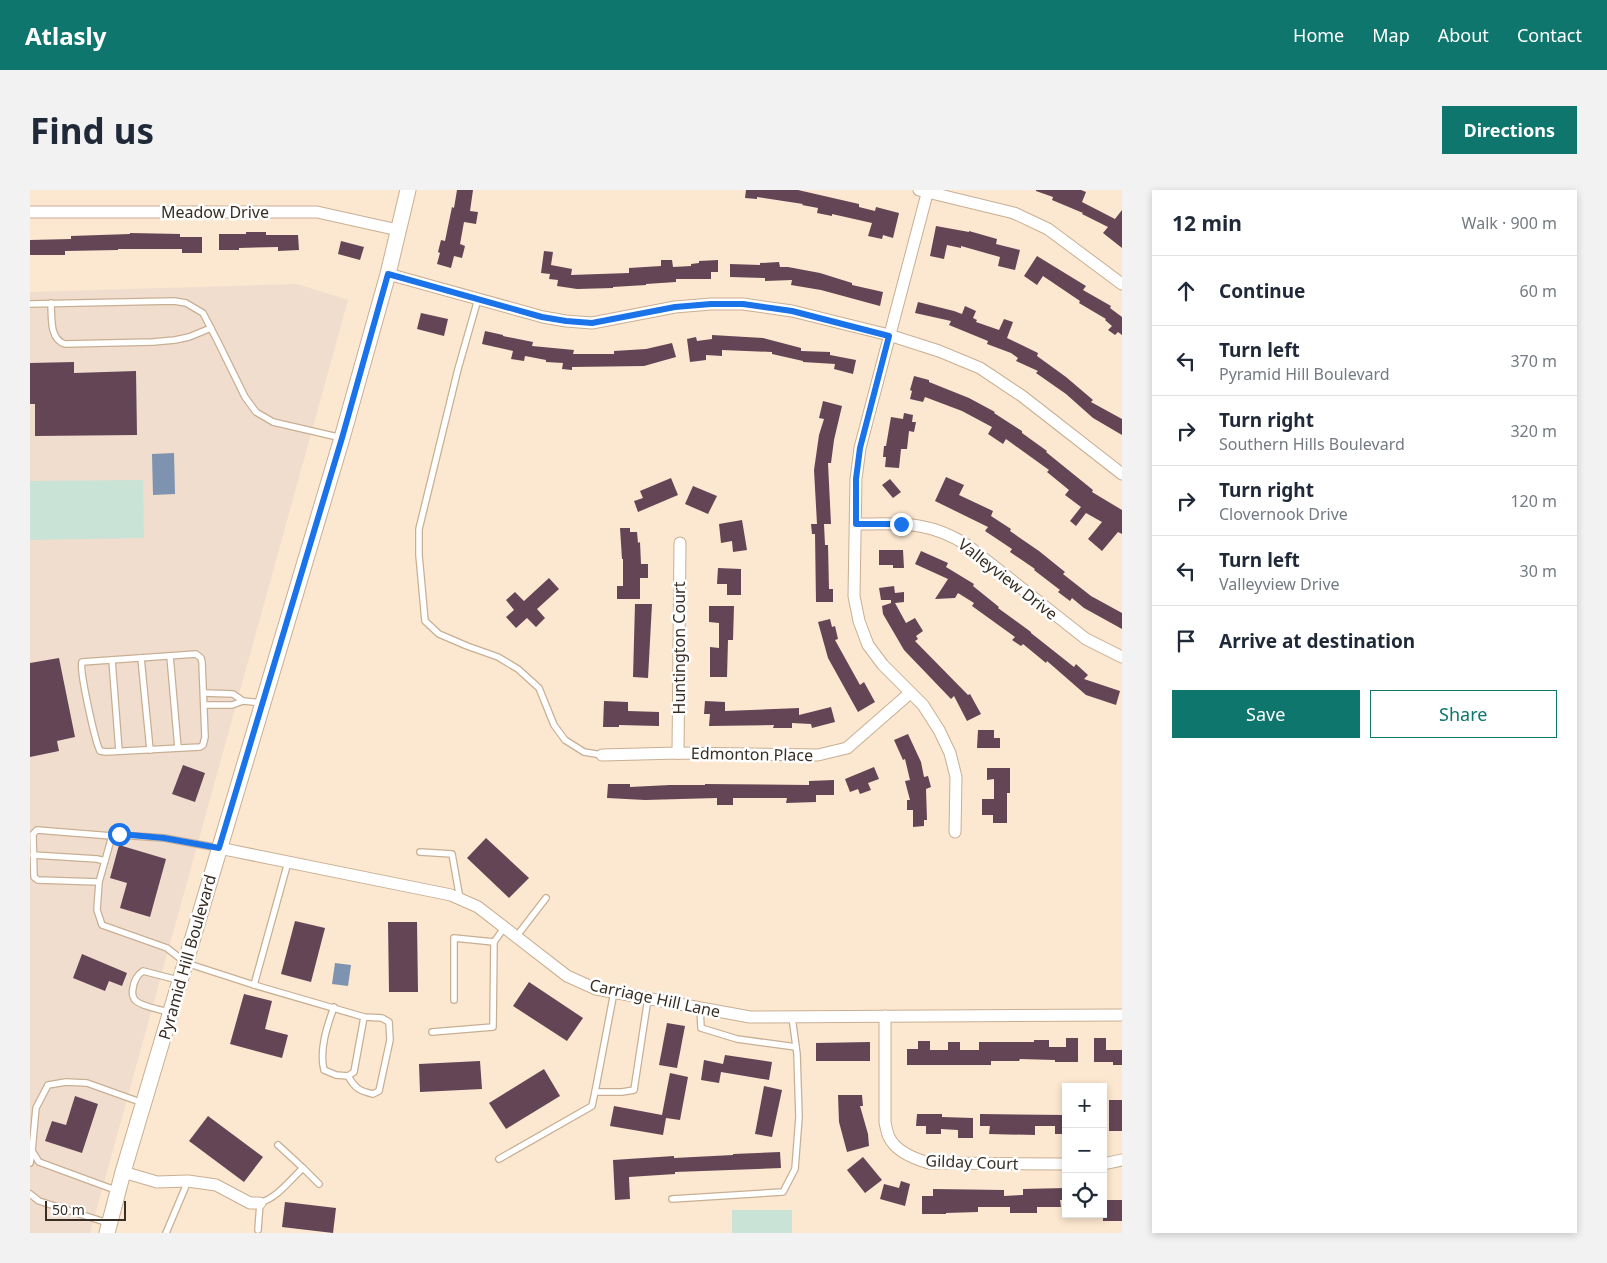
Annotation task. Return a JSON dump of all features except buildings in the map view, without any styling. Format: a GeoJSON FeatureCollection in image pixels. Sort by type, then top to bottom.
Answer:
{"type":"FeatureCollection","features":[{"type":"Feature","properties":{"kind":"main road","name":"Pyramid Hill Boulevard"},"geometry":{"type":"LineString","coordinates":[[108,1228],[123,1172],[342,438],[388,274],[408,190]]}},
{"type":"Feature","properties":{"kind":"street"},"geometry":{"type":"LineString","coordinates":[[955,832],[956,777],[950,753],[939,730],[923,705],[883,665],[868,646],[859,621],[854,596],[856,479],[860,448],[924,191],[1014,213],[1048,229],[1122,284]]}},
{"type":"Feature","properties":{"kind":"street","name":"Meadow Drive"},"geometry":{"type":"LineString","coordinates":[[30,212],[317,212],[398,230]]}},
{"type":"Feature","properties":{"kind":"street"},"geometry":{"type":"LineString","coordinates":[[388,274],[542,317],[566,321],[592,323],[675,307],[743,304],[792,311],[889,336],[939,351],[980,368],[1022,396],[1122,474]]}},
{"type":"Feature","properties":{"kind":"street","name":"Valleyview Drive"},"geometry":{"type":"LineString","coordinates":[[856,524],[919,525],[954,537],[967,545],[1086,639],[1122,656]]}},
{"type":"Feature","properties":{"kind":"street","name":"Huntington Court"},"geometry":{"type":"LineString","coordinates":[[678,753],[680,543]]}},
{"type":"Feature","properties":{"kind":"street","name":"Edmonton Place"},"geometry":{"type":"LineString","coordinates":[[602,755],[678,753],[818,755],[848,748],[910,693]]}},
{"type":"Feature","properties":{"kind":"street","name":"Carriage Hill Lane"},"geometry":{"type":"LineString","coordinates":[[219,848],[451,895],[478,907],[567,976],[596,989],[750,1017],[1122,1014]]}},
{"type":"Feature","properties":{"kind":"street","name":"Gilday Court"},"geometry":{"type":"LineString","coordinates":[[885,1016],[885,1122],[890,1139],[901,1151],[916,1159],[929,1162],[1062,1164]]}},
{"type":"Feature","properties":{"kind":"street"},"geometry":{"type":"LineString","coordinates":[[1107,1163],[1122,1160]]}},
{"type":"Feature","properties":{"kind":"street"},"geometry":{"type":"LineString","coordinates":[[123,1172],[157,1182],[188,1180],[216,1185],[250,1203],[260,1203]]}},
{"type":"Feature","properties":{"kind":"lane"},"geometry":{"type":"LineString","coordinates":[[478,298],[458,369],[419,529],[419,555],[426,621],[439,634],[498,657],[518,669],[539,688],[554,725],[565,740],[584,752],[602,755]]}},
{"type":"Feature","properties":{"kind":"lane"},"geometry":{"type":"LineString","coordinates":[[30,304],[174,301],[186,303],[203,313],[245,397],[256,412],[273,422],[342,438]]}},
{"type":"Feature","properties":{"kind":"lane"},"geometry":{"type":"LineString","coordinates":[[51,303],[54,336],[65,344],[175,340],[189,337],[211,328]]}},
{"type":"Feature","properties":{"kind":"lane"},"geometry":{"type":"LineString","coordinates":[[199,655],[202,662],[204,693],[205,737],[203,745],[200,747],[103,752],[98,749],[81,668],[82,662],[141,658],[199,655]]}},
{"type":"Feature","properties":{"kind":"lane"},"geometry":{"type":"LineString","coordinates":[[170,656],[178,748]]}},
{"type":"Feature","properties":{"kind":"lane"},"geometry":{"type":"LineString","coordinates":[[141,658],[150,750]]}},
{"type":"Feature","properties":{"kind":"lane"},"geometry":{"type":"LineString","coordinates":[[112,660],[120,751]]}},
{"type":"Feature","properties":{"kind":"lane"},"geometry":{"type":"LineString","coordinates":[[204,693],[233,694],[243,701]]}},
{"type":"Feature","properties":{"kind":"lane"},"geometry":{"type":"LineString","coordinates":[[204,705],[232,705],[243,701],[262,703]]}},
{"type":"Feature","properties":{"kind":"lane"},"geometry":{"type":"LineString","coordinates":[[98,882],[38,880],[34,877],[33,834],[37,830],[112,836],[119,834],[164,838],[219,848]]}},
{"type":"Feature","properties":{"kind":"lane"},"geometry":{"type":"LineString","coordinates":[[112,836],[98,882],[97,910],[102,925],[167,948],[186,963],[364,1017],[382,1018],[389,1022],[390,1040],[379,1090],[373,1094],[364,1092],[354,1087],[348,1076]]}},
{"type":"Feature","properties":{"kind":"lane"},"geometry":{"type":"LineString","coordinates":[[420,852],[452,854],[460,899]]}},
{"type":"Feature","properties":{"kind":"lane"},"geometry":{"type":"LineString","coordinates":[[33,855],[105,861]]}},
{"type":"Feature","properties":{"kind":"lane"},"geometry":{"type":"LineString","coordinates":[[254,985],[288,862]]}},
{"type":"Feature","properties":{"kind":"lane"},"geometry":{"type":"LineString","coordinates":[[516,937],[546,898]]}},
{"type":"Feature","properties":{"kind":"lane"},"geometry":{"type":"LineString","coordinates":[[432,1032],[493,1027],[494,942],[504,928]]}},
{"type":"Feature","properties":{"kind":"lane"},"geometry":{"type":"LineString","coordinates":[[454,1000],[454,938],[494,942]]}},
{"type":"Feature","properties":{"kind":"lane"},"geometry":{"type":"LineString","coordinates":[[171,1013],[135,1000],[132,994],[134,984],[139,974],[143,971],[180,980]]}},
{"type":"Feature","properties":{"kind":"lane"},"geometry":{"type":"LineString","coordinates":[[499,1159],[592,1106],[614,992]]}},
{"type":"Feature","properties":{"kind":"lane"},"geometry":{"type":"LineString","coordinates":[[595,1092],[634,1090],[648,998]]}},
{"type":"Feature","properties":{"kind":"lane"},"geometry":{"type":"LineString","coordinates":[[334,1007],[328,1026],[322,1062],[324,1070],[336,1075],[348,1076],[354,1072],[364,1017]]}},
{"type":"Feature","properties":{"kind":"lane"},"geometry":{"type":"LineString","coordinates":[[700,1008],[701,1028],[737,1039],[796,1047]]}},
{"type":"Feature","properties":{"kind":"lane"},"geometry":{"type":"LineString","coordinates":[[672,1199],[783,1192],[795,1169],[799,1117],[796,1047],[792,1016]]}},
{"type":"Feature","properties":{"kind":"lane"},"geometry":{"type":"LineString","coordinates":[[30,1163],[36,1108],[48,1085],[66,1082],[87,1083],[144,1103]]}},
{"type":"Feature","properties":{"kind":"lane"},"geometry":{"type":"LineString","coordinates":[[278,1145],[319,1184]]}},
{"type":"Feature","properties":{"kind":"lane"},"geometry":{"type":"LineString","coordinates":[[32,1151],[39,1162],[118,1191]]}},
{"type":"Feature","properties":{"kind":"lane"},"geometry":{"type":"LineString","coordinates":[[258,1230],[260,1203],[276,1194],[302,1168]]}},
{"type":"Feature","properties":{"kind":"lane"},"geometry":{"type":"LineString","coordinates":[[166,1233],[188,1180]]}},
{"type":"Feature","properties":{"kind":"lane"},"geometry":{"type":"LineString","coordinates":[[30,1194],[39,1200],[108,1228]]}},
{"type":"Feature","properties":{"kind":"shaded area"},"geometry":{"type":"Polygon","coordinates":[[[297,284],[348,300],[90,1233],[30,1233],[30,292],[297,284]]]}},
{"type":"Feature","properties":{"kind":"green space"},"geometry":{"type":"Polygon","coordinates":[[[143,480],[144,538],[30,540],[30,481],[143,480]]]}},
{"type":"Feature","properties":{"kind":"green space"},"geometry":{"type":"Polygon","coordinates":[[[732,1210],[792,1210],[792,1233],[732,1233],[732,1210]]]}},
{"type":"Feature","properties":{"kind":"water"},"geometry":{"type":"Polygon","coordinates":[[[174,453],[175,494],[153,495],[152,454],[174,453]]]}},
{"type":"Feature","properties":{"kind":"water"},"geometry":{"type":"Polygon","coordinates":[[[335,963],[351,965],[348,986],[332,984],[335,963]]]}},
{"type":"Feature","properties":{"kind":"route"},"geometry":{"type":"LineString","coordinates":[[119,834],[164,838],[219,848],[342,438],[388,274],[542,317],[566,321],[592,323],[675,307],[743,304],[792,311],[889,336],[860,448],[856,479],[856,524],[901,524]]}}]}
